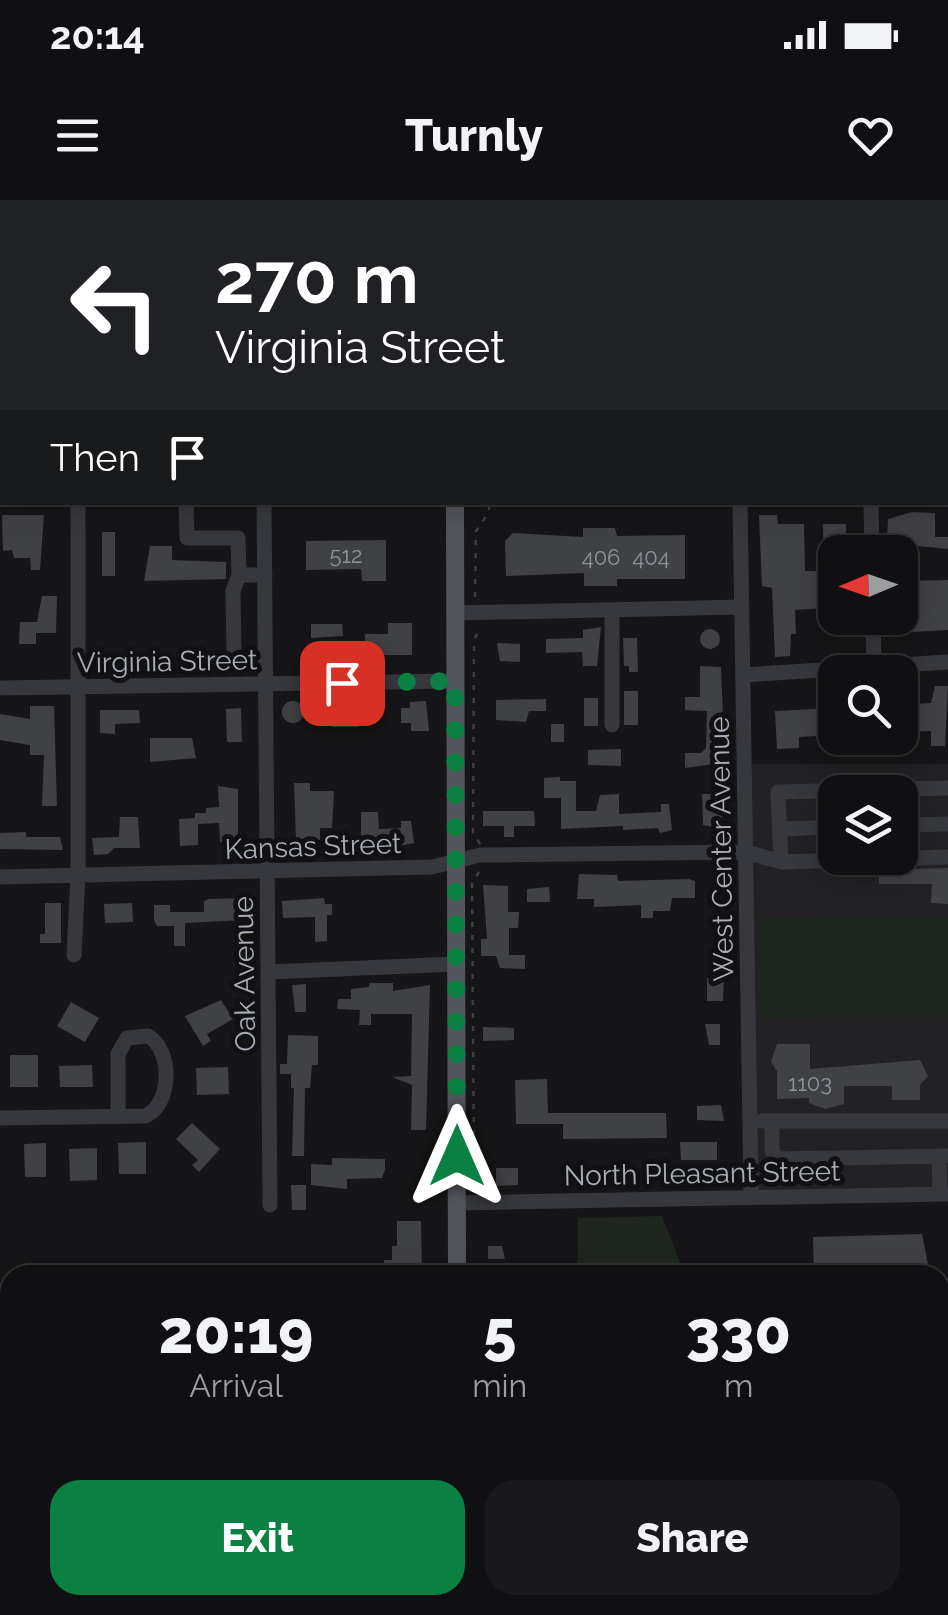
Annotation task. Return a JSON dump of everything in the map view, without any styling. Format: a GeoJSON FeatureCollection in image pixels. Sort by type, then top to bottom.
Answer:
{"type":"FeatureCollection","features":[{"type":"Feature","properties":{"kind":"main road"},"geometry":{"type":"LineString","coordinates":[[455,505],[457,1265]]}},
{"type":"Feature","properties":{"kind":"street"},"geometry":{"type":"LineString","coordinates":[[74,955],[78,876],[78,505]]}},
{"type":"Feature","properties":{"kind":"street"},"geometry":{"type":"LineString","coordinates":[[186,505],[187,538],[238,538],[239,575],[233,591],[234,651]]}},
{"type":"Feature","properties":{"kind":"street","name":"Oak Avenue"},"geometry":{"type":"LineString","coordinates":[[264,505],[270,1205]]}},
{"type":"Feature","properties":{"kind":"street","name":"West Center Avenue"},"geometry":{"type":"LineString","coordinates":[[740,505],[752,1195]]}},
{"type":"Feature","properties":{"kind":"street"},"geometry":{"type":"LineString","coordinates":[[872,505],[872,535]]}},
{"type":"Feature","properties":{"kind":"street"},"geometry":{"type":"LineString","coordinates":[[239,575],[265,575]]}},
{"type":"Feature","properties":{"kind":"street"},"geometry":{"type":"LineString","coordinates":[[455,613],[742,607]]}},
{"type":"Feature","properties":{"kind":"street"},"geometry":{"type":"LineString","coordinates":[[612,611],[612,725]]}},
{"type":"Feature","properties":{"kind":"street"},"geometry":{"type":"LineString","coordinates":[[918,663],[948,662]]}},
{"type":"Feature","properties":{"kind":"street"},"geometry":{"type":"LineString","coordinates":[[744,675],[818,669]]}},
{"type":"Feature","properties":{"kind":"street","name":"Virginia Street"},"geometry":{"type":"LineString","coordinates":[[0,688],[455,681]]}},
{"type":"Feature","properties":{"kind":"street"},"geometry":{"type":"LineString","coordinates":[[780,862],[778,792],[948,788]]}},
{"type":"Feature","properties":{"kind":"street"},"geometry":{"type":"LineString","coordinates":[[918,825],[948,824]]}},
{"type":"Feature","properties":{"kind":"street"},"geometry":{"type":"LineString","coordinates":[[781,829],[818,828]]}},
{"type":"Feature","properties":{"kind":"street","name":"Kansas Street"},"geometry":{"type":"LineString","coordinates":[[0,877],[432,867],[480,854],[746,852],[780,862],[948,857]]}},
{"type":"Feature","properties":{"kind":"street"},"geometry":{"type":"LineString","coordinates":[[269,972],[456,964]]}},
{"type":"Feature","properties":{"kind":"street"},"geometry":{"type":"LineString","coordinates":[[0,1118],[148,1116],[163,1099],[164,1056],[159,1044],[148,1036],[127,1038],[120,1048],[118,1116]]}},
{"type":"Feature","properties":{"kind":"street"},"geometry":{"type":"LineString","coordinates":[[750,1122],[948,1120]]}},
{"type":"Feature","properties":{"kind":"street"},"geometry":{"type":"LineString","coordinates":[[772,1121],[772,1150],[778,1159],[943,1156],[944,1194]]}},
{"type":"Feature","properties":{"kind":"street","name":"North Pleasant Street"},"geometry":{"type":"LineString","coordinates":[[457,1203],[944,1194]]}},
{"type":"Feature","properties":{"kind":"path"},"geometry":{"type":"LineString","coordinates":[[489,505],[489,512],[476,531],[474,593],[480,613],[480,634],[474,640],[472,733],[472,832],[480,840],[479,873],[472,883],[474,1166],[485,1185],[500,1190]]}},
{"type":"Feature","properties":{"kind":"shaded area"},"geometry":{"type":"Polygon","coordinates":[[[745,764],[948,764],[948,1194],[751,1195],[745,764]]]}},
{"type":"Feature","properties":{"kind":"shaded area"},"geometry":{"type":"Polygon","coordinates":[[[948,917],[948,1017],[760,1018],[759,918],[948,917]]]}},
{"type":"Feature","properties":{"kind":"shaded area"},"geometry":{"type":"Polygon","coordinates":[[[662,1216],[681,1265],[578,1265],[578,1218],[662,1216]]]}},
{"type":"Feature","properties":{"kind":"building"},"geometry":{"type":"Polygon","coordinates":[[[912,512],[935,513],[935,537],[948,537],[948,549],[918,546],[918,535],[887,535],[888,519],[912,512]]]}},
{"type":"Feature","properties":{"kind":"building"},"geometry":{"type":"Polygon","coordinates":[[[2,515],[44,515],[40,570],[31,570],[30,558],[14,558],[12,550],[3,551],[2,515]]]}},
{"type":"Feature","properties":{"kind":"building"},"geometry":{"type":"Polygon","coordinates":[[[759,515],[777,515],[778,524],[804,524],[805,571],[818,571],[818,608],[795,610],[796,634],[791,634],[790,656],[775,657],[772,588],[762,586],[759,515]]]}},
{"type":"Feature","properties":{"kind":"building"},"geometry":{"type":"Polygon","coordinates":[[[823,524],[846,524],[846,535],[823,535],[823,524]]]}},
{"type":"Feature","properties":{"kind":"building"},"geometry":{"type":"Polygon","coordinates":[[[583,528],[615,528],[617,536],[685,535],[685,579],[617,579],[617,586],[584,586],[584,573],[506,576],[505,541],[513,533],[583,537],[583,528]]]}},
{"type":"Feature","properties":{"kind":"building"},"geometry":{"type":"Polygon","coordinates":[[[102,532],[115,532],[115,576],[102,576],[102,532]]]}},
{"type":"Feature","properties":{"kind":"building"},"geometry":{"type":"Polygon","coordinates":[[[386,540],[386,581],[362,581],[361,569],[306,570],[306,541],[386,540]]]}},
{"type":"Feature","properties":{"kind":"building"},"geometry":{"type":"Polygon","coordinates":[[[150,546],[172,546],[172,560],[226,562],[226,579],[144,581],[150,546]]]}},
{"type":"Feature","properties":{"kind":"building"},"geometry":{"type":"Polygon","coordinates":[[[948,580],[948,630],[918,632],[918,581],[948,580]]]}},
{"type":"Feature","properties":{"kind":"building"},"geometry":{"type":"Polygon","coordinates":[[[42,596],[57,596],[56,633],[36,633],[36,644],[19,644],[20,622],[37,622],[42,596]]]}},
{"type":"Feature","properties":{"kind":"building"},"geometry":{"type":"Polygon","coordinates":[[[388,623],[412,623],[412,655],[365,655],[365,634],[388,634],[388,623]]]}},
{"type":"Feature","properties":{"kind":"building"},"geometry":{"type":"Polygon","coordinates":[[[311,624],[342,624],[343,636],[311,638],[311,624]]]}},
{"type":"Feature","properties":{"kind":"building"},"geometry":{"type":"Polygon","coordinates":[[[601,627],[597,666],[583,666],[582,652],[546,653],[546,639],[583,638],[583,630],[601,627]]]}},
{"type":"Feature","properties":{"kind":"building"},"geometry":{"type":"Polygon","coordinates":[[[710,629],[720,639],[710,649],[700,639],[710,629]]]}},
{"type":"Feature","properties":{"kind":"building"},"geometry":{"type":"Polygon","coordinates":[[[623,638],[637,638],[638,672],[629,672],[629,666],[624,666],[623,638]]]}},
{"type":"Feature","properties":{"kind":"building"},"geometry":{"type":"Polygon","coordinates":[[[497,643],[520,644],[520,662],[500,661],[497,643]]]}},
{"type":"Feature","properties":{"kind":"building"},"geometry":{"type":"Polygon","coordinates":[[[700,666],[721,667],[724,741],[733,741],[733,751],[724,751],[721,763],[685,768],[685,753],[701,753],[706,748],[707,711],[685,710],[685,697],[700,697],[700,666]]]}},
{"type":"Feature","properties":{"kind":"building"},"geometry":{"type":"Polygon","coordinates":[[[935,686],[948,686],[945,746],[931,746],[931,731],[918,731],[918,704],[931,703],[935,686]]]}},
{"type":"Feature","properties":{"kind":"building"},"geometry":{"type":"Polygon","coordinates":[[[624,691],[638,691],[638,725],[624,725],[624,691]]]}},
{"type":"Feature","properties":{"kind":"building"},"geometry":{"type":"Polygon","coordinates":[[[584,698],[598,698],[598,726],[584,726],[584,698]]]}},
{"type":"Feature","properties":{"kind":"building"},"geometry":{"type":"Polygon","coordinates":[[[546,699],[546,711],[529,711],[526,722],[496,720],[496,700],[546,699]]]}},
{"type":"Feature","properties":{"kind":"building"},"geometry":{"type":"Polygon","coordinates":[[[293,701],[301,704],[301,720],[293,723],[285,720],[282,712],[285,704],[293,701]]]}},
{"type":"Feature","properties":{"kind":"building"},"geometry":{"type":"Polygon","coordinates":[[[426,701],[429,731],[411,731],[411,723],[401,723],[401,708],[410,708],[410,702],[426,701]]]}},
{"type":"Feature","properties":{"kind":"building"},"geometry":{"type":"Polygon","coordinates":[[[30,706],[54,706],[57,806],[42,806],[44,755],[30,755],[30,745],[0,740],[0,714],[30,719],[30,706]]]}},
{"type":"Feature","properties":{"kind":"building"},"geometry":{"type":"Polygon","coordinates":[[[354,707],[354,713],[359,713],[359,727],[332,727],[331,708],[354,707]]]}},
{"type":"Feature","properties":{"kind":"building"},"geometry":{"type":"Polygon","coordinates":[[[241,708],[242,742],[227,742],[226,709],[241,708]]]}},
{"type":"Feature","properties":{"kind":"building"},"geometry":{"type":"Polygon","coordinates":[[[818,709],[818,736],[799,737],[799,748],[777,749],[775,711],[818,709]]]}},
{"type":"Feature","properties":{"kind":"building"},"geometry":{"type":"Polygon","coordinates":[[[100,710],[139,710],[140,723],[115,724],[115,734],[100,733],[100,710]]]}},
{"type":"Feature","properties":{"kind":"building"},"geometry":{"type":"Polygon","coordinates":[[[551,724],[564,724],[564,742],[551,742],[551,724]]]}},
{"type":"Feature","properties":{"kind":"building"},"geometry":{"type":"Polygon","coordinates":[[[150,738],[192,738],[196,758],[150,762],[150,738]]]}},
{"type":"Feature","properties":{"kind":"building"},"geometry":{"type":"Polygon","coordinates":[[[621,749],[621,766],[588,765],[588,750],[621,749]]]}},
{"type":"Feature","properties":{"kind":"building"},"geometry":{"type":"Polygon","coordinates":[[[560,777],[560,781],[576,781],[576,811],[596,811],[600,795],[619,794],[619,814],[661,812],[661,804],[669,804],[672,830],[623,830],[623,826],[561,829],[561,798],[544,798],[544,778],[560,777]]]}},
{"type":"Feature","properties":{"kind":"building"},"geometry":{"type":"Polygon","coordinates":[[[294,783],[310,783],[310,791],[334,791],[332,828],[320,828],[320,840],[296,840],[294,783]]]}},
{"type":"Feature","properties":{"kind":"building"},"geometry":{"type":"Polygon","coordinates":[[[218,786],[238,789],[238,841],[220,842],[219,823],[198,824],[198,845],[180,846],[179,819],[195,818],[195,813],[219,807],[218,786]]]}},
{"type":"Feature","properties":{"kind":"building"},"geometry":{"type":"Polygon","coordinates":[[[702,794],[713,794],[713,811],[722,811],[722,829],[703,825],[702,794]]]}},
{"type":"Feature","properties":{"kind":"building"},"geometry":{"type":"Polygon","coordinates":[[[483,811],[534,811],[535,826],[514,826],[514,837],[504,837],[504,826],[483,826],[483,811]]]}},
{"type":"Feature","properties":{"kind":"building"},"geometry":{"type":"Polygon","coordinates":[[[361,812],[378,812],[379,829],[401,828],[401,821],[411,821],[414,843],[390,848],[390,843],[361,843],[361,812]]]}},
{"type":"Feature","properties":{"kind":"building"},"geometry":{"type":"Polygon","coordinates":[[[120,817],[138,817],[140,848],[114,848],[108,854],[94,855],[92,838],[119,837],[120,817]]]}},
{"type":"Feature","properties":{"kind":"building"},"geometry":{"type":"Polygon","coordinates":[[[26,832],[26,837],[60,837],[63,850],[0,849],[0,833],[26,832]]]}},
{"type":"Feature","properties":{"kind":"building"},"geometry":{"type":"Polygon","coordinates":[[[948,868],[948,904],[931,903],[932,884],[879,884],[879,875],[918,875],[918,869],[948,868]]]}},
{"type":"Feature","properties":{"kind":"building"},"geometry":{"type":"Polygon","coordinates":[[[579,874],[617,875],[618,881],[689,879],[695,881],[695,898],[672,898],[670,911],[653,911],[653,918],[641,918],[641,905],[594,907],[594,899],[577,899],[579,874]]]}},
{"type":"Feature","properties":{"kind":"building"},"geometry":{"type":"Polygon","coordinates":[[[483,885],[508,886],[508,912],[519,912],[518,928],[509,928],[509,955],[525,955],[525,969],[500,968],[496,956],[481,956],[481,939],[487,939],[483,885]]]}},
{"type":"Feature","properties":{"kind":"building"},"geometry":{"type":"Polygon","coordinates":[[[549,887],[550,902],[527,902],[527,889],[549,887]]]}},
{"type":"Feature","properties":{"kind":"building"},"geometry":{"type":"Polygon","coordinates":[[[324,898],[325,904],[332,904],[332,915],[327,915],[327,941],[315,942],[315,917],[283,918],[282,901],[324,898]]]}},
{"type":"Feature","properties":{"kind":"building"},"geometry":{"type":"Polygon","coordinates":[[[209,899],[256,901],[256,912],[248,912],[245,920],[185,923],[185,946],[174,946],[174,926],[157,926],[154,920],[154,905],[170,905],[170,912],[204,912],[204,901],[209,899]]]}},
{"type":"Feature","properties":{"kind":"building"},"geometry":{"type":"Polygon","coordinates":[[[45,903],[61,903],[61,943],[40,943],[40,934],[45,934],[45,903]]]}},
{"type":"Feature","properties":{"kind":"building"},"geometry":{"type":"Polygon","coordinates":[[[132,903],[133,922],[105,923],[104,904],[132,903]]]}},
{"type":"Feature","properties":{"kind":"building"},"geometry":{"type":"Polygon","coordinates":[[[707,978],[724,978],[723,1001],[707,1001],[707,978]]]}},
{"type":"Feature","properties":{"kind":"building"},"geometry":{"type":"Polygon","coordinates":[[[369,983],[393,983],[393,991],[430,985],[426,1130],[411,1130],[412,1085],[392,1077],[411,1076],[412,1014],[371,1014],[371,1025],[359,1025],[360,1010],[337,1009],[338,999],[351,999],[351,989],[369,987],[369,983]]]}},
{"type":"Feature","properties":{"kind":"building"},"geometry":{"type":"Polygon","coordinates":[[[306,984],[306,1012],[295,1012],[292,985],[306,984]]]}},
{"type":"Feature","properties":{"kind":"building"},"geometry":{"type":"Polygon","coordinates":[[[221,1000],[233,1019],[207,1034],[211,1041],[203,1046],[185,1016],[221,1000]]]}},
{"type":"Feature","properties":{"kind":"building"},"geometry":{"type":"Polygon","coordinates":[[[71,1002],[99,1018],[85,1042],[57,1026],[71,1002]]]}},
{"type":"Feature","properties":{"kind":"building"},"geometry":{"type":"Polygon","coordinates":[[[705,1024],[720,1024],[720,1045],[709,1045],[705,1024]]]}},
{"type":"Feature","properties":{"kind":"building"},"geometry":{"type":"Polygon","coordinates":[[[483,1027],[514,1028],[514,1040],[483,1041],[483,1027]]]}},
{"type":"Feature","properties":{"kind":"building"},"geometry":{"type":"Polygon","coordinates":[[[288,1035],[318,1036],[318,1065],[312,1065],[310,1088],[305,1088],[304,1156],[292,1156],[294,1088],[291,1074],[280,1074],[280,1064],[287,1064],[288,1035]]]}},
{"type":"Feature","properties":{"kind":"building"},"geometry":{"type":"Polygon","coordinates":[[[777,1044],[810,1044],[810,1069],[920,1060],[928,1076],[920,1085],[920,1100],[892,1100],[892,1086],[844,1086],[844,1104],[825,1109],[809,1103],[809,1098],[777,1099],[777,1071],[771,1062],[777,1044]]]}},
{"type":"Feature","properties":{"kind":"building"},"geometry":{"type":"Polygon","coordinates":[[[10,1055],[38,1055],[38,1087],[10,1087],[10,1055]]]}},
{"type":"Feature","properties":{"kind":"building"},"geometry":{"type":"Polygon","coordinates":[[[92,1065],[93,1087],[60,1087],[59,1066],[92,1065]]]}},
{"type":"Feature","properties":{"kind":"building"},"geometry":{"type":"Polygon","coordinates":[[[228,1067],[229,1094],[197,1095],[196,1068],[228,1067]]]}},
{"type":"Feature","properties":{"kind":"building"},"geometry":{"type":"Polygon","coordinates":[[[547,1079],[548,1113],[666,1113],[667,1138],[563,1139],[563,1124],[516,1124],[515,1080],[547,1079]]]}},
{"type":"Feature","properties":{"kind":"building"},"geometry":{"type":"Polygon","coordinates":[[[721,1105],[724,1121],[697,1120],[697,1106],[721,1105]]]}},
{"type":"Feature","properties":{"kind":"building"},"geometry":{"type":"Polygon","coordinates":[[[192,1123],[220,1149],[199,1172],[192,1165],[198,1160],[176,1139],[192,1123]]]}},
{"type":"Feature","properties":{"kind":"building"},"geometry":{"type":"Polygon","coordinates":[[[146,1142],[146,1174],[119,1174],[118,1143],[146,1142]]]}},
{"type":"Feature","properties":{"kind":"building"},"geometry":{"type":"Polygon","coordinates":[[[680,1142],[717,1142],[717,1160],[681,1160],[680,1142]]]}},
{"type":"Feature","properties":{"kind":"building"},"geometry":{"type":"Polygon","coordinates":[[[46,1143],[46,1177],[25,1177],[24,1144],[46,1143]]]}},
{"type":"Feature","properties":{"kind":"building"},"geometry":{"type":"Polygon","coordinates":[[[97,1148],[97,1180],[70,1181],[69,1149],[97,1148]]]}},
{"type":"Feature","properties":{"kind":"building"},"geometry":{"type":"Polygon","coordinates":[[[332,1158],[385,1159],[385,1170],[382,1178],[347,1179],[347,1189],[311,1185],[311,1164],[332,1165],[332,1158]]]}},
{"type":"Feature","properties":{"kind":"building"},"geometry":{"type":"Polygon","coordinates":[[[496,1168],[518,1168],[518,1185],[496,1186],[496,1168]]]}},
{"type":"Feature","properties":{"kind":"building"},"geometry":{"type":"Polygon","coordinates":[[[291,1185],[306,1185],[306,1210],[292,1210],[291,1185]]]}},
{"type":"Feature","properties":{"kind":"building"},"geometry":{"type":"Polygon","coordinates":[[[397,1221],[421,1221],[422,1265],[384,1265],[384,1260],[392,1260],[392,1246],[397,1246],[397,1221]]]}},
{"type":"Feature","properties":{"kind":"building"},"geometry":{"type":"Polygon","coordinates":[[[922,1234],[928,1265],[814,1265],[813,1237],[922,1234]]]}},
{"type":"Feature","properties":{"kind":"building"},"geometry":{"type":"Polygon","coordinates":[[[488,1246],[502,1246],[505,1259],[488,1259],[488,1246]]]}},
{"type":"Feature","properties":{"kind":"route"},"geometry":{"type":"LineString","coordinates":[[342,683],[455,681],[457,1156]]}}]}
